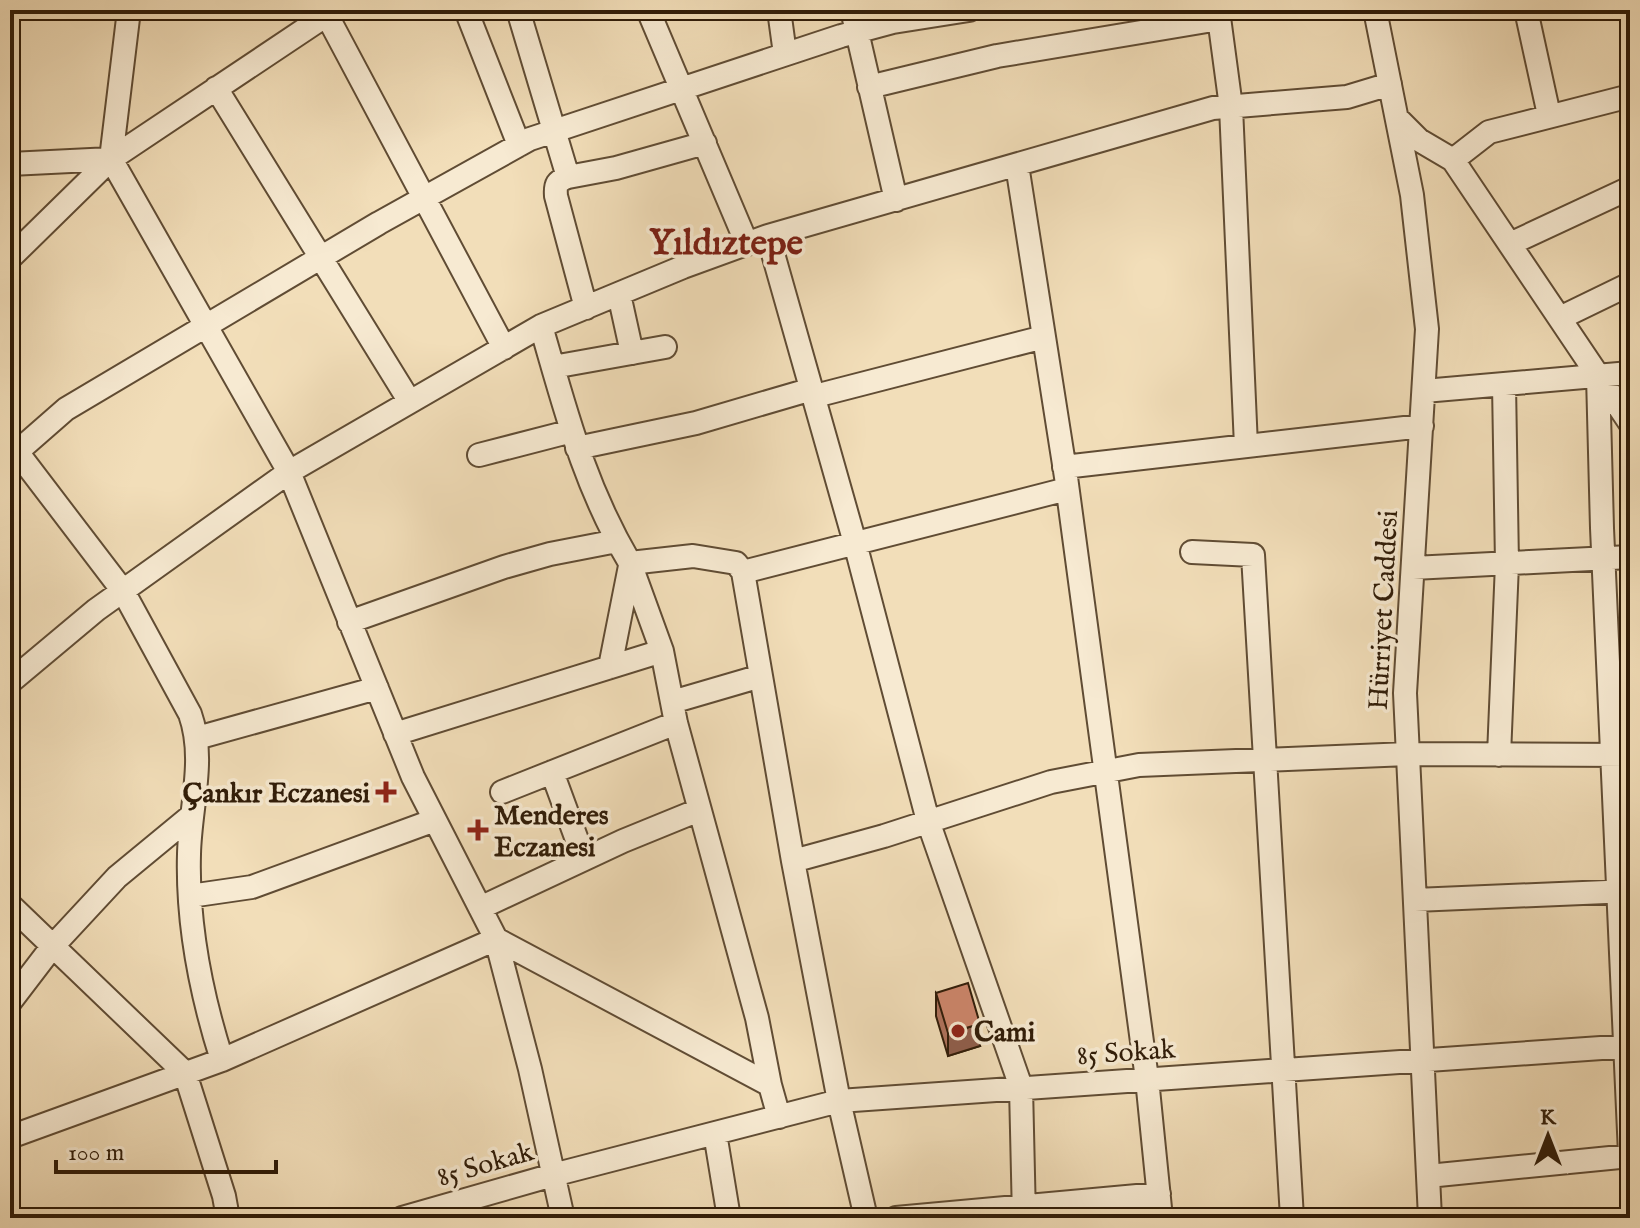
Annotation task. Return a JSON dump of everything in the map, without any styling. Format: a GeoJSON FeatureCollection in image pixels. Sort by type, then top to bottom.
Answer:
{"type":"FeatureCollection","features":[{"type":"Feature","properties":{"kind":"street"},"geometry":{"type":"LineString","coordinates":[[129,10],[111,159],[127,192],[207,325],[289,472],[413,777],[496,939],[563,1218]]}},
{"type":"Feature","properties":{"kind":"street"},"geometry":{"type":"LineString","coordinates":[[466,10],[519,145]]}},
{"type":"Feature","properties":{"kind":"street"},"geometry":{"type":"LineString","coordinates":[[518,10],[568,177]]}},
{"type":"Feature","properties":{"kind":"street"},"geometry":{"type":"LineString","coordinates":[[648,10],[705,143],[758,240],[783,296],[855,543],[928,821],[1021,1087],[1024,1212]]}},
{"type":"Feature","properties":{"kind":"street"},"geometry":{"type":"LineString","coordinates":[[779,10],[785,54]]}},
{"type":"Feature","properties":{"kind":"street"},"geometry":{"type":"LineString","coordinates":[[222,1060],[203,993],[190,896],[191,816],[198,764],[197,738],[190,714],[123,591],[14,455],[66,409],[320,258],[519,145],[785,54],[854,21],[893,22],[969,10]]}},
{"type":"Feature","properties":{"kind":"street","name":"Hürriyet Caddesi"},"geometry":{"type":"LineString","coordinates":[[1375,10],[1412,195],[1427,329],[1405,693],[1430,1218]]}},
{"type":"Feature","properties":{"kind":"street"},"geometry":{"type":"LineString","coordinates":[[1526,10],[1549,115]]}},
{"type":"Feature","properties":{"kind":"street"},"geometry":{"type":"LineString","coordinates":[[10,258],[111,159],[328,11],[504,348]]}},
{"type":"Feature","properties":{"kind":"street"},"geometry":{"type":"LineString","coordinates":[[869,87],[997,56],[1218,14],[1231,107],[1246,446]]}},
{"type":"Feature","properties":{"kind":"street"},"geometry":{"type":"LineString","coordinates":[[854,21],[896,200]]}},
{"type":"Feature","properties":{"kind":"street"},"geometry":{"type":"LineString","coordinates":[[10,682],[96,610],[289,472],[541,326],[758,240],[1213,108],[1347,97],[1390,84]]}},
{"type":"Feature","properties":{"kind":"street"},"geometry":{"type":"LineString","coordinates":[[216,88],[410,402]]}},
{"type":"Feature","properties":{"kind":"street"},"geometry":{"type":"LineString","coordinates":[[1453,160],[1489,132],[1630,96]]}},
{"type":"Feature","properties":{"kind":"street"},"geometry":{"type":"LineString","coordinates":[[1397,118],[1419,140],[1453,160],[1630,423]]}},
{"type":"Feature","properties":{"kind":"street"},"geometry":{"type":"LineString","coordinates":[[586,308],[556,196],[558,181],[705,143]]}},
{"type":"Feature","properties":{"kind":"street"},"geometry":{"type":"LineString","coordinates":[[10,164],[111,159]]}},
{"type":"Feature","properties":{"kind":"street"},"geometry":{"type":"LineString","coordinates":[[1017,165],[1066,478],[1147,1079],[1161,1218]]}},
{"type":"Feature","properties":{"kind":"street"},"geometry":{"type":"LineString","coordinates":[[1510,244],[1630,188]]}},
{"type":"Feature","properties":{"kind":"street"},"geometry":{"type":"LineString","coordinates":[[1560,318],[1630,284]]}},
{"type":"Feature","properties":{"kind":"street"},"geometry":{"type":"LineString","coordinates":[[619,294],[632,353]]}},
{"type":"Feature","properties":{"kind":"street"},"geometry":{"type":"LineString","coordinates":[[541,326],[574,440],[606,521],[630,563],[662,651],[674,712],[757,1018],[779,1117]]}},
{"type":"Feature","properties":{"kind":"street"},"geometry":{"type":"LineString","coordinates":[[479,455],[696,423],[1044,337]]}},
{"type":"Feature","properties":{"kind":"street"},"geometry":{"type":"LineString","coordinates":[[553,367],[665,347]]}},
{"type":"Feature","properties":{"kind":"street"},"geometry":{"type":"LineString","coordinates":[[1424,391],[1630,373]]}},
{"type":"Feature","properties":{"kind":"street"},"geometry":{"type":"LineString","coordinates":[[1428,1176],[1630,1155],[1621,755],[1604,559],[1598,376]]}},
{"type":"Feature","properties":{"kind":"street"},"geometry":{"type":"LineString","coordinates":[[1499,755],[1507,564],[1504,384]]}},
{"type":"Feature","properties":{"kind":"street"},"geometry":{"type":"LineString","coordinates":[[743,572],[855,543],[1066,478],[1246,446],[1422,426]]}},
{"type":"Feature","properties":{"kind":"street"},"geometry":{"type":"LineString","coordinates":[[349,622],[504,567],[617,541]]}},
{"type":"Feature","properties":{"kind":"street"},"geometry":{"type":"LineString","coordinates":[[1192,552],[1253,555],[1292,1218]]}},
{"type":"Feature","properties":{"kind":"street"},"geometry":{"type":"LineString","coordinates":[[630,563],[693,556],[736,563],[743,572],[793,861],[839,1101],[866,1218]]}},
{"type":"Feature","properties":{"kind":"street"},"geometry":{"type":"LineString","coordinates":[[1413,568],[1630,557]]}},
{"type":"Feature","properties":{"kind":"street"},"geometry":{"type":"LineString","coordinates":[[610,667],[630,563]]}},
{"type":"Feature","properties":{"kind":"street"},"geometry":{"type":"LineString","coordinates":[[395,734],[662,651]]}},
{"type":"Feature","properties":{"kind":"street"},"geometry":{"type":"LineString","coordinates":[[502,792],[552,772],[674,712],[761,676]]}},
{"type":"Feature","properties":{"kind":"street"},"geometry":{"type":"LineString","coordinates":[[197,738],[377,688]]}},
{"type":"Feature","properties":{"kind":"street"},"geometry":{"type":"LineString","coordinates":[[793,861],[1051,782],[1139,765],[1408,754],[1621,755]]}},
{"type":"Feature","properties":{"kind":"street"},"geometry":{"type":"LineString","coordinates":[[552,772],[584,859]]}},
{"type":"Feature","properties":{"kind":"street"},"geometry":{"type":"LineString","coordinates":[[480,908],[699,810]]}},
{"type":"Feature","properties":{"kind":"street"},"geometry":{"type":"LineString","coordinates":[[10,1002],[52,947],[117,877],[191,816]]}},
{"type":"Feature","properties":{"kind":"street"},"geometry":{"type":"LineString","coordinates":[[190,896],[252,887],[435,820]]}},
{"type":"Feature","properties":{"kind":"street"},"geometry":{"type":"LineString","coordinates":[[1415,900],[1624,891]]}},
{"type":"Feature","properties":{"kind":"street"},"geometry":{"type":"LineString","coordinates":[[10,905],[185,1073],[224,1196],[228,1218]]}},
{"type":"Feature","properties":{"kind":"street"},"geometry":{"type":"LineString","coordinates":[[496,939],[770,1085]]}},
{"type":"Feature","properties":{"kind":"street"},"geometry":{"type":"LineString","coordinates":[[10,1137],[222,1060],[496,939]]}},
{"type":"Feature","properties":{"kind":"street","name":"85 Sokak"},"geometry":{"type":"LineString","coordinates":[[402,1218],[553,1175],[839,1101],[1627,1046]]}},
{"type":"Feature","properties":{"kind":"street"},"geometry":{"type":"LineString","coordinates":[[715,1133],[729,1218]]}},
{"type":"Feature","properties":{"kind":"street"},"geometry":{"type":"LineString","coordinates":[[896,1218],[1024,1212],[1159,1194]]}},
{"type":"Feature","properties":{"kind":"building"},"geometry":{"type":"Polygon","coordinates":[[[968,983],[980,1024],[948,1033],[936,993],[968,983]]]}},
{"type":"Feature","properties":{"kind":"place","name":"Çankır Eczanesi"},"geometry":{"type":"Point","coordinates":[386,792]}},
{"type":"Feature","properties":{"kind":"place","name":"Menderes Eczanesi"},"geometry":{"type":"Point","coordinates":[478,830]}},
{"type":"Feature","properties":{"kind":"place","name":"Cami"},"geometry":{"type":"Point","coordinates":[958,1031]}},
{"type":"Feature","properties":{"kind":"district","name":"Yıldıztepe"},"geometry":{"type":"Point","coordinates":[726,241]}}]}
